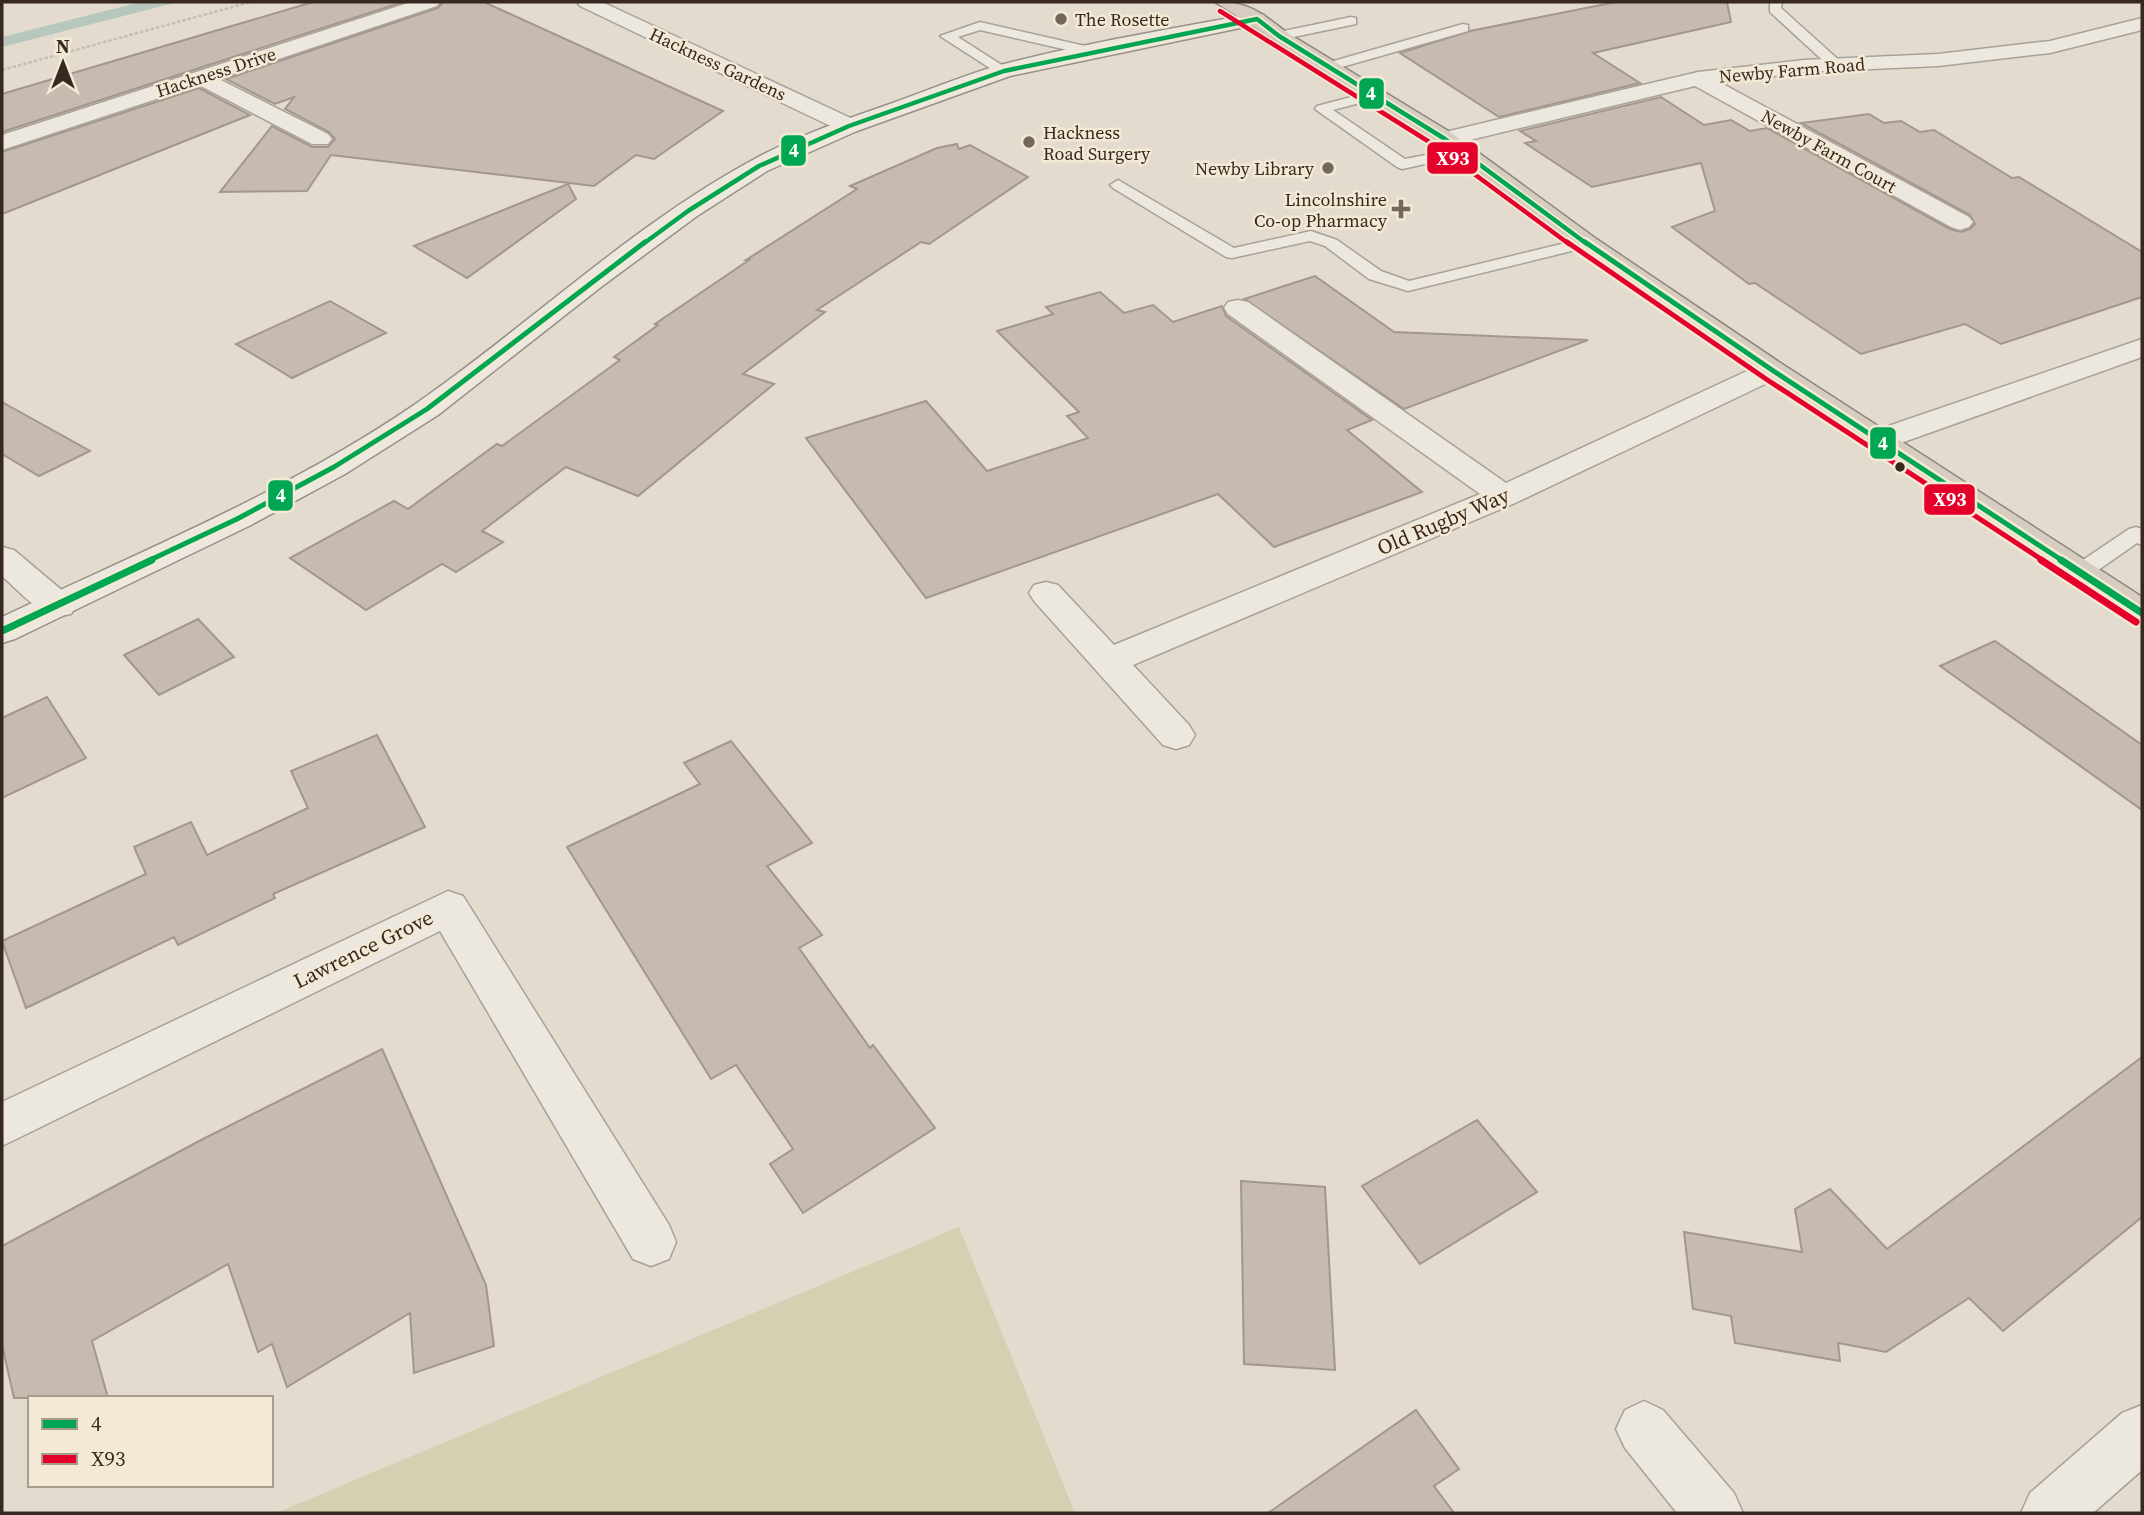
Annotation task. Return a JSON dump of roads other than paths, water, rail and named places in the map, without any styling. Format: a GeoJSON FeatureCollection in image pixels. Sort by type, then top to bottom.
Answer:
{"type":"FeatureCollection","features":[{"type":"Feature","properties":{"kind":"highway"},"geometry":{"type":"LineString","coordinates":[[1225,2],[1257,19],[1279,36],[1453,145],[1586,243],[1876,441],[2142,613]]}},
{"type":"Feature","properties":{"kind":"street","name":"Hackness Drive"},"geometry":{"type":"LineString","coordinates":[[2,143],[430,2]]}},
{"type":"Feature","properties":{"kind":"street","name":"Hackness Gardens"},"geometry":{"type":"LineString","coordinates":[[587,2],[849,126]]}},
{"type":"Feature","properties":{"kind":"street"},"geometry":{"type":"LineString","coordinates":[[2,631],[237,519],[334,467],[427,409],[592,281],[688,211],[759,166],[849,126],[1004,71],[1089,51],[1257,19]]}},
{"type":"Feature","properties":{"kind":"street","name":"Newby Farm Road"},"geometry":{"type":"LineString","coordinates":[[1453,145],[1698,79],[1836,65],[1938,60],[2050,47],[2142,24]]}},
{"type":"Feature","properties":{"kind":"street"},"geometry":{"type":"LineString","coordinates":[[201,78],[320,139]]}},
{"type":"Feature","properties":{"kind":"street","name":"Newby Farm Court"},"geometry":{"type":"LineString","coordinates":[[1698,79],[1960,222]]}},
{"type":"Feature","properties":{"kind":"street"},"geometry":{"type":"LineString","coordinates":[[1238,308],[1504,495]]}},
{"type":"Feature","properties":{"kind":"street"},"geometry":{"type":"LineString","coordinates":[[1876,441],[2142,348]]}},
{"type":"Feature","properties":{"kind":"street","name":"Old Rugby Way"},"geometry":{"type":"LineString","coordinates":[[1109,661],[1504,495],[1772,370]]}},
{"type":"Feature","properties":{"kind":"street"},"geometry":{"type":"LineString","coordinates":[[2,558],[59,606]]}},
{"type":"Feature","properties":{"kind":"street"},"geometry":{"type":"LineString","coordinates":[[1046,593],[1176,735]]}},
{"type":"Feature","properties":{"kind":"street","name":"Lawrence Grove"},"geometry":{"type":"LineString","coordinates":[[2,1125],[448,908],[652,1242]]}},
{"type":"Feature","properties":{"kind":"street"},"geometry":{"type":"LineString","coordinates":[[1644,1429],[1714,1513]]}},
{"type":"Feature","properties":{"kind":"street"},"geometry":{"type":"LineString","coordinates":[[2050,1513],[2142,1433]]}},
{"type":"Feature","properties":{"kind":"lane"},"geometry":{"type":"LineString","coordinates":[[1776,2],[1774,9],[1836,65]]}},
{"type":"Feature","properties":{"kind":"lane"},"geometry":{"type":"LineString","coordinates":[[1279,36],[1351,21]]}},
{"type":"Feature","properties":{"kind":"lane"},"geometry":{"type":"LineString","coordinates":[[1004,71],[947,36],[980,26],[1089,51]]}},
{"type":"Feature","properties":{"kind":"lane"},"geometry":{"type":"LineString","coordinates":[[1328,67],[1464,29]]}},
{"type":"Feature","properties":{"kind":"lane"},"geometry":{"type":"LineString","coordinates":[[1374,96],[1322,109],[1402,164],[1453,145]]}},
{"type":"Feature","properties":{"kind":"lane"},"geometry":{"type":"LineString","coordinates":[[1118,185],[1232,253],[1311,236],[1331,243],[1375,275],[1408,286],[1586,243]]}},
{"type":"Feature","properties":{"kind":"lane"},"geometry":{"type":"LineString","coordinates":[[2078,573],[2137,534],[2142,538]]}},
{"type":"Feature","properties":{"kind":"place","name":"The Rosette"},"geometry":{"type":"Point","coordinates":[1061,19]}},
{"type":"Feature","properties":{"kind":"place","name":"Hackness Road Surgery"},"geometry":{"type":"Point","coordinates":[1029,142]}},
{"type":"Feature","properties":{"kind":"place","name":"Newby Library"},"geometry":{"type":"Point","coordinates":[1328,168]}},
{"type":"Feature","properties":{"kind":"place","name":"Lincolnshire Co-op Pharmacy"},"geometry":{"type":"Point","coordinates":[1401,209]}}]}
